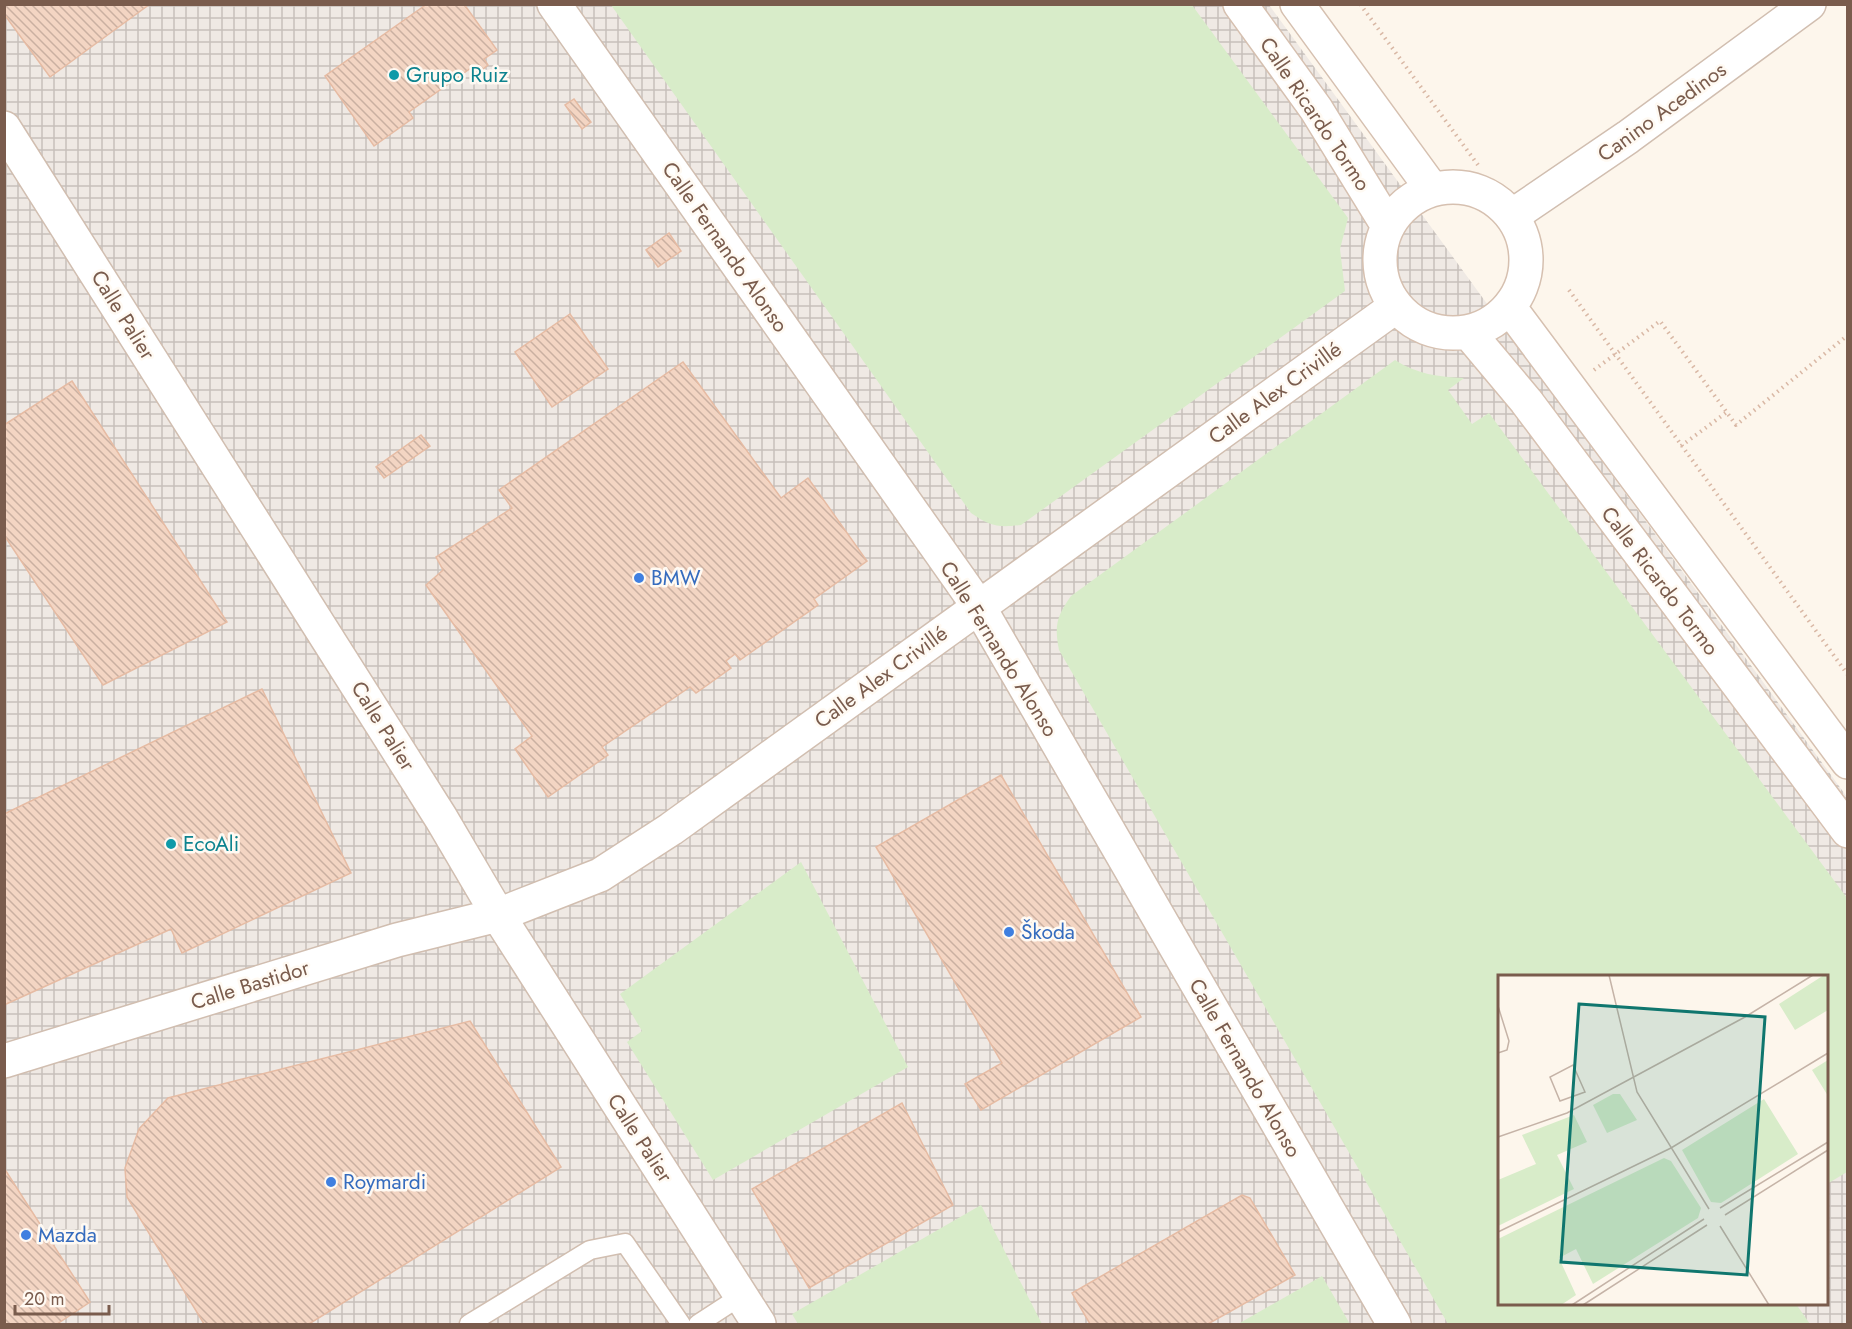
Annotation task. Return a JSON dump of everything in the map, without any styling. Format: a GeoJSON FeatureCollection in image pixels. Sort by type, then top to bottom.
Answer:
{"type":"FeatureCollection","features":[{"type":"Feature","properties":{"kind":"street","name":"Calle Fernando Alonso"},"geometry":{"type":"LineString","coordinates":[[554,4],[979,607],[1394,1324]]}},
{"type":"Feature","properties":{"kind":"street","name":"Calle Ricardo Tormo"},"geometry":{"type":"LineString","coordinates":[[1240,4],[1316,108],[1388,226]]}},
{"type":"Feature","properties":{"kind":"street"},"geometry":{"type":"LineString","coordinates":[[1297,4],[1432,189]]}},
{"type":"Feature","properties":{"kind":"street","name":"Canino Acedinos"},"geometry":{"type":"LineString","coordinates":[[1512,216],[1628,137],[1809,4]]}},
{"type":"Feature","properties":{"kind":"street","name":"Calle Palier"},"geometry":{"type":"LineString","coordinates":[[4,128],[441,818],[498,915],[759,1324]]}},
{"type":"Feature","properties":{"kind":"street"},"geometry":{"type":"LineString","coordinates":[[1454,186],[1476,190],[1496,200],[1512,216],[1523,238],[1527,262],[1522,286],[1510,308],[1491,324],[1469,333],[1449,334],[1429,330],[1410,321],[1395,307],[1384,288],[1379,267],[1380,246],[1388,226],[1399,210],[1414,197],[1432,189],[1454,186]]}},
{"type":"Feature","properties":{"kind":"street","name":"Calle Alex Crivillé"},"geometry":{"type":"LineString","coordinates":[[498,915],[600,876],[671,829],[1395,307]]}},
{"type":"Feature","properties":{"kind":"street","name":"Calle Ricardo Tormo"},"geometry":{"type":"LineString","coordinates":[[1510,308],[1848,762]]}},
{"type":"Feature","properties":{"kind":"street","name":"Calle Ricardo Tormo"},"geometry":{"type":"LineString","coordinates":[[1469,333],[1526,401],[1848,831]]}},
{"type":"Feature","properties":{"kind":"street","name":"Calle Bastidor"},"geometry":{"type":"LineString","coordinates":[[4,1061],[397,940],[498,915]]}},
{"type":"Feature","properties":{"kind":"lane"},"geometry":{"type":"LineString","coordinates":[[469,1324],[590,1250],[625,1243],[681,1324]]}},
{"type":"Feature","properties":{"kind":"lane"},"geometry":{"type":"LineString","coordinates":[[698,1324],[741,1296]]}},
{"type":"Feature","properties":{"kind":"path"},"geometry":{"type":"LineString","coordinates":[[1360,4],[1478,165]]}},
{"type":"Feature","properties":{"kind":"path"},"geometry":{"type":"LineString","coordinates":[[1569,290],[1848,675]]}},
{"type":"Feature","properties":{"kind":"path"},"geometry":{"type":"LineString","coordinates":[[1569,388],[1660,321],[1736,425],[1848,335]]}},
{"type":"Feature","properties":{"kind":"path"},"geometry":{"type":"LineString","coordinates":[[1682,446],[1727,412]]}},
{"type":"Feature","properties":{"kind":"shaded area"},"geometry":{"type":"Polygon","coordinates":[[[5,5],[1269,5],[1847,797],[1847,1324],[5,1324],[5,5]]]}},
{"type":"Feature","properties":{"kind":"green space"},"geometry":{"type":"Polygon","coordinates":[[[611,5],[1192,5],[1348,218],[1340,249],[1345,291],[1021,525],[1000,526],[989,523],[971,513],[611,5]]]}},
{"type":"Feature","properties":{"kind":"green space"},"geometry":{"type":"Polygon","coordinates":[[[1395,360],[1411,369],[1428,374],[1464,378],[1448,390],[1472,424],[1489,413],[1847,898],[1847,1172],[1828,1183],[1828,975],[1498,975],[1498,1305],[1797,1305],[1810,1324],[1448,1324],[1059,650],[1058,621],[1071,596],[1395,360]]]}},
{"type":"Feature","properties":{"kind":"green space"},"geometry":{"type":"Polygon","coordinates":[[[801,862],[908,1067],[713,1180],[627,1042],[642,1031],[620,994],[801,862]]]}},
{"type":"Feature","properties":{"kind":"green space"},"geometry":{"type":"Polygon","coordinates":[[[981,1205],[1042,1324],[798,1324],[792,1314],[981,1205]]]}},
{"type":"Feature","properties":{"kind":"green space"},"geometry":{"type":"Polygon","coordinates":[[[1322,1276],[1350,1324],[1238,1324],[1322,1276]]]}},
{"type":"Feature","properties":{"kind":"building"},"geometry":{"type":"Polygon","coordinates":[[[4,4],[150,4],[50,77],[4,14],[4,4]]]}},
{"type":"Feature","properties":{"kind":"building","name":"Grupo Ruiz"},"geometry":{"type":"Polygon","coordinates":[[[427,4],[464,4],[497,50],[484,59],[488,65],[477,74],[471,68],[409,112],[413,118],[374,146],[325,76],[427,4]]]}},
{"type":"Feature","properties":{"kind":"building"},"geometry":{"type":"Polygon","coordinates":[[[574,99],[591,122],[582,129],[565,105],[574,99]]]}},
{"type":"Feature","properties":{"kind":"building"},"geometry":{"type":"Polygon","coordinates":[[[669,233],[681,251],[658,267],[646,250],[669,233]]]}},
{"type":"Feature","properties":{"kind":"building"},"geometry":{"type":"Polygon","coordinates":[[[570,314],[608,369],[552,407],[515,352],[570,314]]]}},
{"type":"Feature","properties":{"kind":"building","name":"BMW"},"geometry":{"type":"Polygon","coordinates":[[[683,362],[781,498],[808,478],[867,561],[814,599],[818,605],[740,660],[735,654],[726,661],[731,668],[696,693],[690,687],[602,747],[608,755],[548,797],[515,749],[532,736],[426,585],[443,570],[436,557],[512,508],[499,490],[683,362]]]}},
{"type":"Feature","properties":{"kind":"building"},"geometry":{"type":"Polygon","coordinates":[[[72,381],[227,622],[103,685],[4,535],[4,425],[72,381]]]}},
{"type":"Feature","properties":{"kind":"building"},"geometry":{"type":"Polygon","coordinates":[[[421,435],[430,446],[384,478],[376,467],[421,435]]]}},
{"type":"Feature","properties":{"kind":"building","name":"EcoAli"},"geometry":{"type":"Polygon","coordinates":[[[262,689],[351,873],[182,953],[171,929],[4,1005],[4,814],[262,689]]]}},
{"type":"Feature","properties":{"kind":"building","name":"Škoda"},"geometry":{"type":"Polygon","coordinates":[[[1001,775],[1141,1017],[981,1110],[965,1084],[1002,1063],[876,847],[1001,775]]]}},
{"type":"Feature","properties":{"kind":"building","name":"Roymardi"},"geometry":{"type":"Polygon","coordinates":[[[470,1021],[561,1167],[309,1324],[204,1324],[127,1197],[125,1168],[139,1129],[168,1098],[470,1021]]]}},
{"type":"Feature","properties":{"kind":"building"},"geometry":{"type":"Polygon","coordinates":[[[902,1103],[953,1205],[809,1288],[752,1189],[902,1103]]]}},
{"type":"Feature","properties":{"kind":"building","name":"Mazda"},"geometry":{"type":"Polygon","coordinates":[[[4,1168],[90,1302],[57,1324],[4,1324],[4,1168]]]}},
{"type":"Feature","properties":{"kind":"building"},"geometry":{"type":"Polygon","coordinates":[[[1242,1195],[1250,1198],[1295,1275],[1208,1324],[1090,1324],[1072,1293],[1242,1195]]]}},
{"type":"Feature","properties":{"kind":"place","name":"Grupo Ruiz"},"geometry":{"type":"Point","coordinates":[394,75]}},
{"type":"Feature","properties":{"kind":"place","name":"BMW"},"geometry":{"type":"Point","coordinates":[639,578]}},
{"type":"Feature","properties":{"kind":"place","name":"EcoAli"},"geometry":{"type":"Point","coordinates":[171,844]}},
{"type":"Feature","properties":{"kind":"place","name":"Škoda"},"geometry":{"type":"Point","coordinates":[1009,932]}},
{"type":"Feature","properties":{"kind":"place","name":"Roymardi"},"geometry":{"type":"Point","coordinates":[331,1182]}},
{"type":"Feature","properties":{"kind":"place","name":"Mazda"},"geometry":{"type":"Point","coordinates":[26,1235]}}]}
